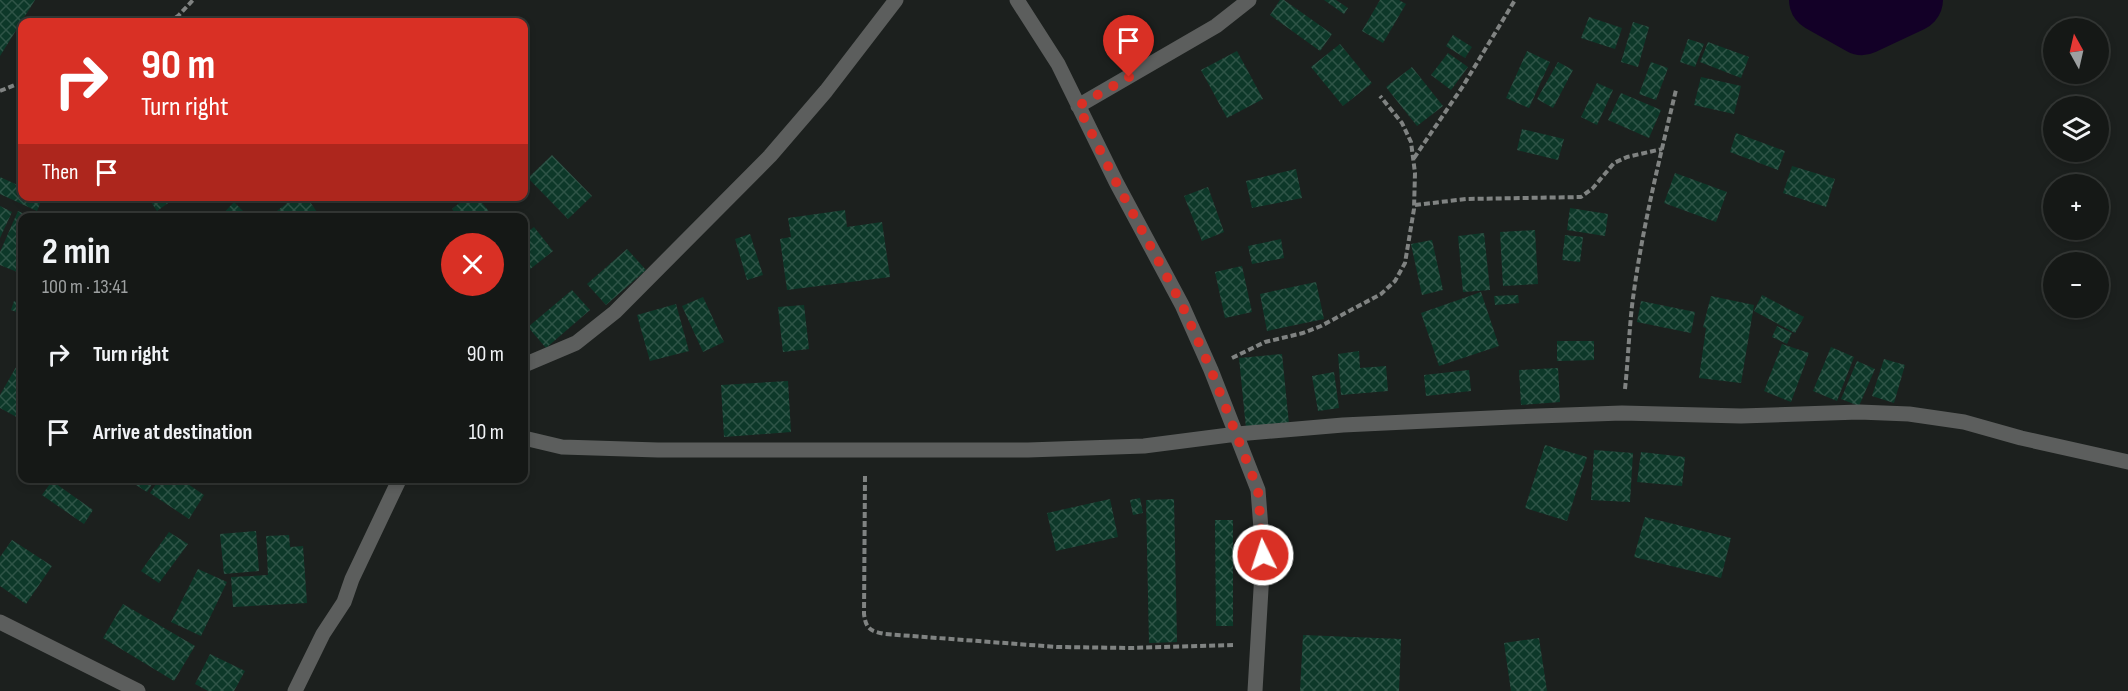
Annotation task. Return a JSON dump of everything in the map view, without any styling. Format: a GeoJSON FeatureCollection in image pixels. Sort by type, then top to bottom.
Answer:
{"type":"FeatureCollection","features":[{"type":"Feature","properties":{"kind":"street"},"geometry":{"type":"LineString","coordinates":[[528,363],[576,343],[615,312],[770,156],[826,91],[897,0]]}},
{"type":"Feature","properties":{"kind":"street"},"geometry":{"type":"LineString","coordinates":[[1017,0],[1058,64],[1116,182],[1182,305],[1211,370],[1258,490],[1263,555],[1255,691]]}},
{"type":"Feature","properties":{"kind":"street"},"geometry":{"type":"LineString","coordinates":[[1078,106],[1216,26],[1249,0]]}},
{"type":"Feature","properties":{"kind":"street"},"geometry":{"type":"LineString","coordinates":[[528,439],[562,447],[658,450],[865,452],[1028,450],[1144,446],[1237,434],[1343,425],[1622,413],[1741,416],[1859,412],[1909,414],[1964,422],[2022,438],[2128,462]]}},
{"type":"Feature","properties":{"kind":"street"},"geometry":{"type":"LineString","coordinates":[[295,691],[323,634],[344,602],[352,579],[398,483]]}},
{"type":"Feature","properties":{"kind":"street"},"geometry":{"type":"LineString","coordinates":[[0,622],[138,691]]}},
{"type":"Feature","properties":{"kind":"path"},"geometry":{"type":"LineString","coordinates":[[175,18],[193,0]]}},
{"type":"Feature","properties":{"kind":"path"},"geometry":{"type":"LineString","coordinates":[[1413,158],[1463,86],[1515,0]]}},
{"type":"Feature","properties":{"kind":"path"},"geometry":{"type":"LineString","coordinates":[[0,91],[18,84]]}},
{"type":"Feature","properties":{"kind":"path"},"geometry":{"type":"LineString","coordinates":[[1622,413],[1636,277],[1676,90]]}},
{"type":"Feature","properties":{"kind":"path"},"geometry":{"type":"LineString","coordinates":[[1211,370],[1265,342],[1321,326],[1381,294],[1395,281],[1405,263],[1415,204],[1415,174],[1411,142],[1402,123],[1380,96]]}},
{"type":"Feature","properties":{"kind":"path"},"geometry":{"type":"LineString","coordinates":[[1415,204],[1466,199],[1581,197],[1593,188],[1614,163],[1627,157],[1662,149]]}},
{"type":"Feature","properties":{"kind":"path"},"geometry":{"type":"LineString","coordinates":[[865,452],[864,614],[865,626],[871,631],[1057,647],[1258,645]]}},
{"type":"Feature","properties":{"kind":"building"},"geometry":{"type":"Polygon","coordinates":[[[0,0],[35,0],[24,18],[18,18],[18,27],[0,56],[0,0]]]}},
{"type":"Feature","properties":{"kind":"building"},"geometry":{"type":"Polygon","coordinates":[[[1280,0],[1284,0],[1332,34],[1320,51],[1270,15],[1280,0]]]}},
{"type":"Feature","properties":{"kind":"building"},"geometry":{"type":"Polygon","coordinates":[[[1324,0],[1336,0],[1348,8],[1344,14],[1324,0]]]}},
{"type":"Feature","properties":{"kind":"building"},"geometry":{"type":"Polygon","coordinates":[[[1380,0],[1399,0],[1406,4],[1383,43],[1362,31],[1380,0]]]}},
{"type":"Feature","properties":{"kind":"building"},"geometry":{"type":"Polygon","coordinates":[[[1589,17],[1622,28],[1615,49],[1581,38],[1589,17]]]}},
{"type":"Feature","properties":{"kind":"building"},"geometry":{"type":"Polygon","coordinates":[[[1633,22],[1649,27],[1638,67],[1621,62],[1633,22]]]}},
{"type":"Feature","properties":{"kind":"building"},"geometry":{"type":"Polygon","coordinates":[[[1453,35],[1472,47],[1465,58],[1446,46],[1453,35]]]}},
{"type":"Feature","properties":{"kind":"building"},"geometry":{"type":"Polygon","coordinates":[[[1688,39],[1704,44],[1695,67],[1680,62],[1688,39]]]}},
{"type":"Feature","properties":{"kind":"building"},"geometry":{"type":"Polygon","coordinates":[[[1708,42],[1749,57],[1741,78],[1700,62],[1708,42]]]}},
{"type":"Feature","properties":{"kind":"building"},"geometry":{"type":"Polygon","coordinates":[[[1340,44],[1372,83],[1343,106],[1311,67],[1340,44]]]}},
{"type":"Feature","properties":{"kind":"building"},"geometry":{"type":"Polygon","coordinates":[[[1237,51],[1263,99],[1227,118],[1201,70],[1237,51]]]}},
{"type":"Feature","properties":{"kind":"building"},"geometry":{"type":"Polygon","coordinates":[[[1527,51],[1550,62],[1529,108],[1506,98],[1527,51]]]}},
{"type":"Feature","properties":{"kind":"building"},"geometry":{"type":"Polygon","coordinates":[[[1448,53],[1468,67],[1451,90],[1431,75],[1448,53]]]}},
{"type":"Feature","properties":{"kind":"building"},"geometry":{"type":"Polygon","coordinates":[[[1558,62],[1573,70],[1553,108],[1537,99],[1558,62]]]}},
{"type":"Feature","properties":{"kind":"building"},"geometry":{"type":"Polygon","coordinates":[[[1651,62],[1668,68],[1656,100],[1639,94],[1651,62]]]}},
{"type":"Feature","properties":{"kind":"building"},"geometry":{"type":"Polygon","coordinates":[[[1412,67],[1443,106],[1417,126],[1386,87],[1412,67]]]}},
{"type":"Feature","properties":{"kind":"building"},"geometry":{"type":"Polygon","coordinates":[[[1701,77],[1741,86],[1734,114],[1694,105],[1701,77]]]}},
{"type":"Feature","properties":{"kind":"building"},"geometry":{"type":"Polygon","coordinates":[[[1597,83],[1613,90],[1597,125],[1581,117],[1597,83]]]}},
{"type":"Feature","properties":{"kind":"building"},"geometry":{"type":"Polygon","coordinates":[[[1621,93],[1661,110],[1649,138],[1608,120],[1621,93]]]}},
{"type":"Feature","properties":{"kind":"building"},"geometry":{"type":"Polygon","coordinates":[[[1522,129],[1564,139],[1558,160],[1517,150],[1522,129]]]}},
{"type":"Feature","properties":{"kind":"building"},"geometry":{"type":"Polygon","coordinates":[[[1736,133],[1785,151],[1778,170],[1730,152],[1736,133]]]}},
{"type":"Feature","properties":{"kind":"building"},"geometry":{"type":"Polygon","coordinates":[[[552,155],[592,196],[568,219],[528,178],[552,155]]]}},
{"type":"Feature","properties":{"kind":"building"},"geometry":{"type":"Polygon","coordinates":[[[1792,166],[1835,179],[1826,207],[1783,193],[1792,166]]]}},
{"type":"Feature","properties":{"kind":"building"},"geometry":{"type":"Polygon","coordinates":[[[1296,169],[1302,198],[1252,208],[1246,181],[1296,169]]]}},
{"type":"Feature","properties":{"kind":"building"},"geometry":{"type":"Polygon","coordinates":[[[1675,173],[1727,192],[1716,222],[1664,203],[1675,173]]]}},
{"type":"Feature","properties":{"kind":"building"},"geometry":{"type":"Polygon","coordinates":[[[0,177],[18,185],[18,201],[41,201],[37,211],[0,194],[0,177]]]}},
{"type":"Feature","properties":{"kind":"building"},"geometry":{"type":"Polygon","coordinates":[[[1208,187],[1224,232],[1202,241],[1184,196],[1208,187]]]}},
{"type":"Feature","properties":{"kind":"building"},"geometry":{"type":"Polygon","coordinates":[[[150,201],[171,201],[157,211],[150,201]]]}},
{"type":"Feature","properties":{"kind":"building"},"geometry":{"type":"Polygon","coordinates":[[[290,201],[309,201],[318,213],[274,213],[290,201]]]}},
{"type":"Feature","properties":{"kind":"building"},"geometry":{"type":"Polygon","coordinates":[[[462,201],[481,201],[490,213],[455,213],[452,209],[462,201]]]}},
{"type":"Feature","properties":{"kind":"building"},"geometry":{"type":"Polygon","coordinates":[[[234,202],[245,213],[224,213],[234,202]]]}},
{"type":"Feature","properties":{"kind":"building"},"geometry":{"type":"Polygon","coordinates":[[[0,206],[12,212],[0,238],[0,206]]]}},
{"type":"Feature","properties":{"kind":"building"},"geometry":{"type":"Polygon","coordinates":[[[1570,208],[1608,214],[1605,236],[1567,230],[1570,208]]]}},
{"type":"Feature","properties":{"kind":"building"},"geometry":{"type":"Polygon","coordinates":[[[845,210],[847,227],[882,222],[890,277],[787,290],[780,239],[791,237],[788,218],[845,210]]]}},
{"type":"Feature","properties":{"kind":"building"},"geometry":{"type":"Polygon","coordinates":[[[18,211],[22,213],[18,213],[18,272],[0,265],[0,252],[18,211]]]}},
{"type":"Feature","properties":{"kind":"building"},"geometry":{"type":"Polygon","coordinates":[[[534,227],[553,251],[528,271],[528,232],[534,227]]]}},
{"type":"Feature","properties":{"kind":"building"},"geometry":{"type":"Polygon","coordinates":[[[1535,230],[1538,284],[1503,286],[1500,232],[1535,230]]]}},
{"type":"Feature","properties":{"kind":"building"},"geometry":{"type":"Polygon","coordinates":[[[1484,233],[1490,290],[1463,292],[1458,236],[1484,233]]]}},
{"type":"Feature","properties":{"kind":"building"},"geometry":{"type":"Polygon","coordinates":[[[750,234],[763,275],[747,280],[735,239],[750,234]]]}},
{"type":"Feature","properties":{"kind":"building"},"geometry":{"type":"Polygon","coordinates":[[[1565,235],[1583,237],[1580,262],[1562,260],[1565,235]]]}},
{"type":"Feature","properties":{"kind":"building"},"geometry":{"type":"Polygon","coordinates":[[[1281,239],[1284,258],[1252,264],[1248,246],[1281,239]]]}},
{"type":"Feature","properties":{"kind":"building"},"geometry":{"type":"Polygon","coordinates":[[[1432,240],[1443,290],[1422,295],[1411,244],[1432,240]]]}},
{"type":"Feature","properties":{"kind":"building"},"geometry":{"type":"Polygon","coordinates":[[[627,249],[646,270],[606,305],[587,284],[627,249]]]}},
{"type":"Feature","properties":{"kind":"building"},"geometry":{"type":"Polygon","coordinates":[[[1242,266],[1252,312],[1225,318],[1215,272],[1242,266]]]}},
{"type":"Feature","properties":{"kind":"building"},"geometry":{"type":"Polygon","coordinates":[[[1316,282],[1324,319],[1267,331],[1260,294],[1316,282]]]}},
{"type":"Feature","properties":{"kind":"building"},"geometry":{"type":"Polygon","coordinates":[[[572,290],[590,310],[546,348],[528,327],[572,290]]]}},
{"type":"Feature","properties":{"kind":"building"},"geometry":{"type":"Polygon","coordinates":[[[1481,292],[1499,346],[1439,366],[1421,313],[1481,292]]]}},
{"type":"Feature","properties":{"kind":"building"},"geometry":{"type":"Polygon","coordinates":[[[1518,295],[1519,303],[1495,305],[1494,296],[1518,295]]]}},
{"type":"Feature","properties":{"kind":"building"},"geometry":{"type":"Polygon","coordinates":[[[1762,295],[1804,317],[1795,333],[1754,311],[1762,295]]]}},
{"type":"Feature","properties":{"kind":"building"},"geometry":{"type":"Polygon","coordinates":[[[1711,296],[1754,305],[1741,383],[1699,378],[1706,328],[1703,327],[1711,296]]]}},
{"type":"Feature","properties":{"kind":"building"},"geometry":{"type":"Polygon","coordinates":[[[703,297],[724,342],[703,352],[682,306],[703,297]]]}},
{"type":"Feature","properties":{"kind":"building"},"geometry":{"type":"Polygon","coordinates":[[[14,301],[18,302],[18,313],[11,310],[14,301]]]}},
{"type":"Feature","properties":{"kind":"building"},"geometry":{"type":"Polygon","coordinates":[[[1641,301],[1695,312],[1691,333],[1637,322],[1641,301]]]}},
{"type":"Feature","properties":{"kind":"building"},"geometry":{"type":"Polygon","coordinates":[[[676,304],[689,351],[650,361],[637,315],[676,304]]]}},
{"type":"Feature","properties":{"kind":"building"},"geometry":{"type":"Polygon","coordinates":[[[804,305],[809,349],[783,352],[778,307],[804,305]]]}},
{"type":"Feature","properties":{"kind":"building"},"geometry":{"type":"Polygon","coordinates":[[[1777,326],[1792,333],[1787,344],[1772,337],[1777,326]]]}},
{"type":"Feature","properties":{"kind":"building"},"geometry":{"type":"Polygon","coordinates":[[[1557,341],[1594,341],[1594,360],[1557,361],[1557,341]]]}},
{"type":"Feature","properties":{"kind":"building"},"geometry":{"type":"Polygon","coordinates":[[[1782,344],[1809,353],[1791,402],[1764,391],[1782,344]]]}},
{"type":"Feature","properties":{"kind":"building"},"geometry":{"type":"Polygon","coordinates":[[[1831,347],[1854,357],[1837,401],[1813,391],[1831,347]]]}},
{"type":"Feature","properties":{"kind":"building"},"geometry":{"type":"Polygon","coordinates":[[[1359,351],[1360,368],[1386,366],[1388,391],[1341,395],[1338,354],[1359,351]]]}},
{"type":"Feature","properties":{"kind":"building"},"geometry":{"type":"Polygon","coordinates":[[[1282,354],[1289,424],[1246,428],[1239,358],[1282,354]]]}},
{"type":"Feature","properties":{"kind":"building"},"geometry":{"type":"Polygon","coordinates":[[[1884,359],[1905,365],[1894,403],[1872,396],[1884,359]]]}},
{"type":"Feature","properties":{"kind":"building"},"geometry":{"type":"Polygon","coordinates":[[[1857,361],[1875,369],[1859,406],[1841,399],[1857,361]]]}},
{"type":"Feature","properties":{"kind":"building"},"geometry":{"type":"Polygon","coordinates":[[[18,364],[18,418],[0,408],[0,395],[18,364]]]}},
{"type":"Feature","properties":{"kind":"building"},"geometry":{"type":"Polygon","coordinates":[[[1558,368],[1560,402],[1521,405],[1519,370],[1558,368]]]}},
{"type":"Feature","properties":{"kind":"building"},"geometry":{"type":"Polygon","coordinates":[[[1469,370],[1471,391],[1426,396],[1424,375],[1469,370]]]}},
{"type":"Feature","properties":{"kind":"building"},"geometry":{"type":"Polygon","coordinates":[[[1334,372],[1339,408],[1318,411],[1312,376],[1334,372]]]}},
{"type":"Feature","properties":{"kind":"building"},"geometry":{"type":"Polygon","coordinates":[[[788,381],[791,432],[724,437],[721,385],[788,381]]]}},
{"type":"Feature","properties":{"kind":"building"},"geometry":{"type":"Polygon","coordinates":[[[1545,445],[1587,457],[1567,521],[1525,508],[1545,445]]]}},
{"type":"Feature","properties":{"kind":"building"},"geometry":{"type":"Polygon","coordinates":[[[1594,450],[1633,453],[1630,502],[1591,500],[1594,450]]]}},
{"type":"Feature","properties":{"kind":"building"},"geometry":{"type":"Polygon","coordinates":[[[1641,452],[1685,457],[1682,486],[1637,482],[1641,452]]]}},
{"type":"Feature","properties":{"kind":"building"},"geometry":{"type":"Polygon","coordinates":[[[51,483],[55,483],[93,510],[84,524],[42,495],[51,483]]]}},
{"type":"Feature","properties":{"kind":"building"},"geometry":{"type":"Polygon","coordinates":[[[133,483],[153,483],[147,492],[133,483]]]}},
{"type":"Feature","properties":{"kind":"building"},"geometry":{"type":"Polygon","coordinates":[[[157,483],[186,483],[204,495],[189,519],[150,493],[157,483]]]}},
{"type":"Feature","properties":{"kind":"building"},"geometry":{"type":"Polygon","coordinates":[[[1140,498],[1143,513],[1133,515],[1130,500],[1140,498]]]}},
{"type":"Feature","properties":{"kind":"building"},"geometry":{"type":"Polygon","coordinates":[[[1110,499],[1118,537],[1056,551],[1047,513],[1110,499]]]}},
{"type":"Feature","properties":{"kind":"building"},"geometry":{"type":"Polygon","coordinates":[[[1174,499],[1177,642],[1149,643],[1146,500],[1174,499]]]}},
{"type":"Feature","properties":{"kind":"building"},"geometry":{"type":"Polygon","coordinates":[[[1645,517],[1731,538],[1721,578],[1634,557],[1645,517]]]}},
{"type":"Feature","properties":{"kind":"building"},"geometry":{"type":"Polygon","coordinates":[[[1215,520],[1233,520],[1233,626],[1216,626],[1215,520]]]}},
{"type":"Feature","properties":{"kind":"building"},"geometry":{"type":"Polygon","coordinates":[[[256,531],[259,571],[224,574],[220,534],[256,531]]]}},
{"type":"Feature","properties":{"kind":"building"},"geometry":{"type":"Polygon","coordinates":[[[169,532],[188,544],[159,583],[141,571],[169,532]]]}},
{"type":"Feature","properties":{"kind":"building"},"geometry":{"type":"Polygon","coordinates":[[[289,535],[290,547],[303,546],[307,603],[233,607],[231,577],[268,575],[266,536],[289,535]]]}},
{"type":"Feature","properties":{"kind":"building"},"geometry":{"type":"Polygon","coordinates":[[[12,540],[52,566],[26,604],[0,586],[0,557],[12,540]]]}},
{"type":"Feature","properties":{"kind":"building"},"geometry":{"type":"Polygon","coordinates":[[[198,569],[227,582],[201,636],[171,622],[198,569]]]}},
{"type":"Feature","properties":{"kind":"building"},"geometry":{"type":"Polygon","coordinates":[[[123,604],[195,646],[174,681],[103,638],[123,604]]]}},
{"type":"Feature","properties":{"kind":"building"},"geometry":{"type":"Polygon","coordinates":[[[1303,635],[1401,639],[1399,691],[1300,691],[1303,635]]]}},
{"type":"Feature","properties":{"kind":"building"},"geometry":{"type":"Polygon","coordinates":[[[1539,638],[1547,691],[1511,691],[1504,643],[1539,638]]]}},
{"type":"Feature","properties":{"kind":"building"},"geometry":{"type":"Polygon","coordinates":[[[210,654],[245,671],[234,691],[208,691],[195,684],[210,654]]]}},
{"type":"Feature","properties":{"kind":"waterway"},"geometry":{"type":"LineString","coordinates":[[1821,0],[1862,23],[1911,0]]}},
{"type":"Feature","properties":{"kind":"route"},"geometry":{"type":"LineString","coordinates":[[1129,77],[1078,106],[1182,305],[1211,370],[1258,490],[1263,555]]}}]}
